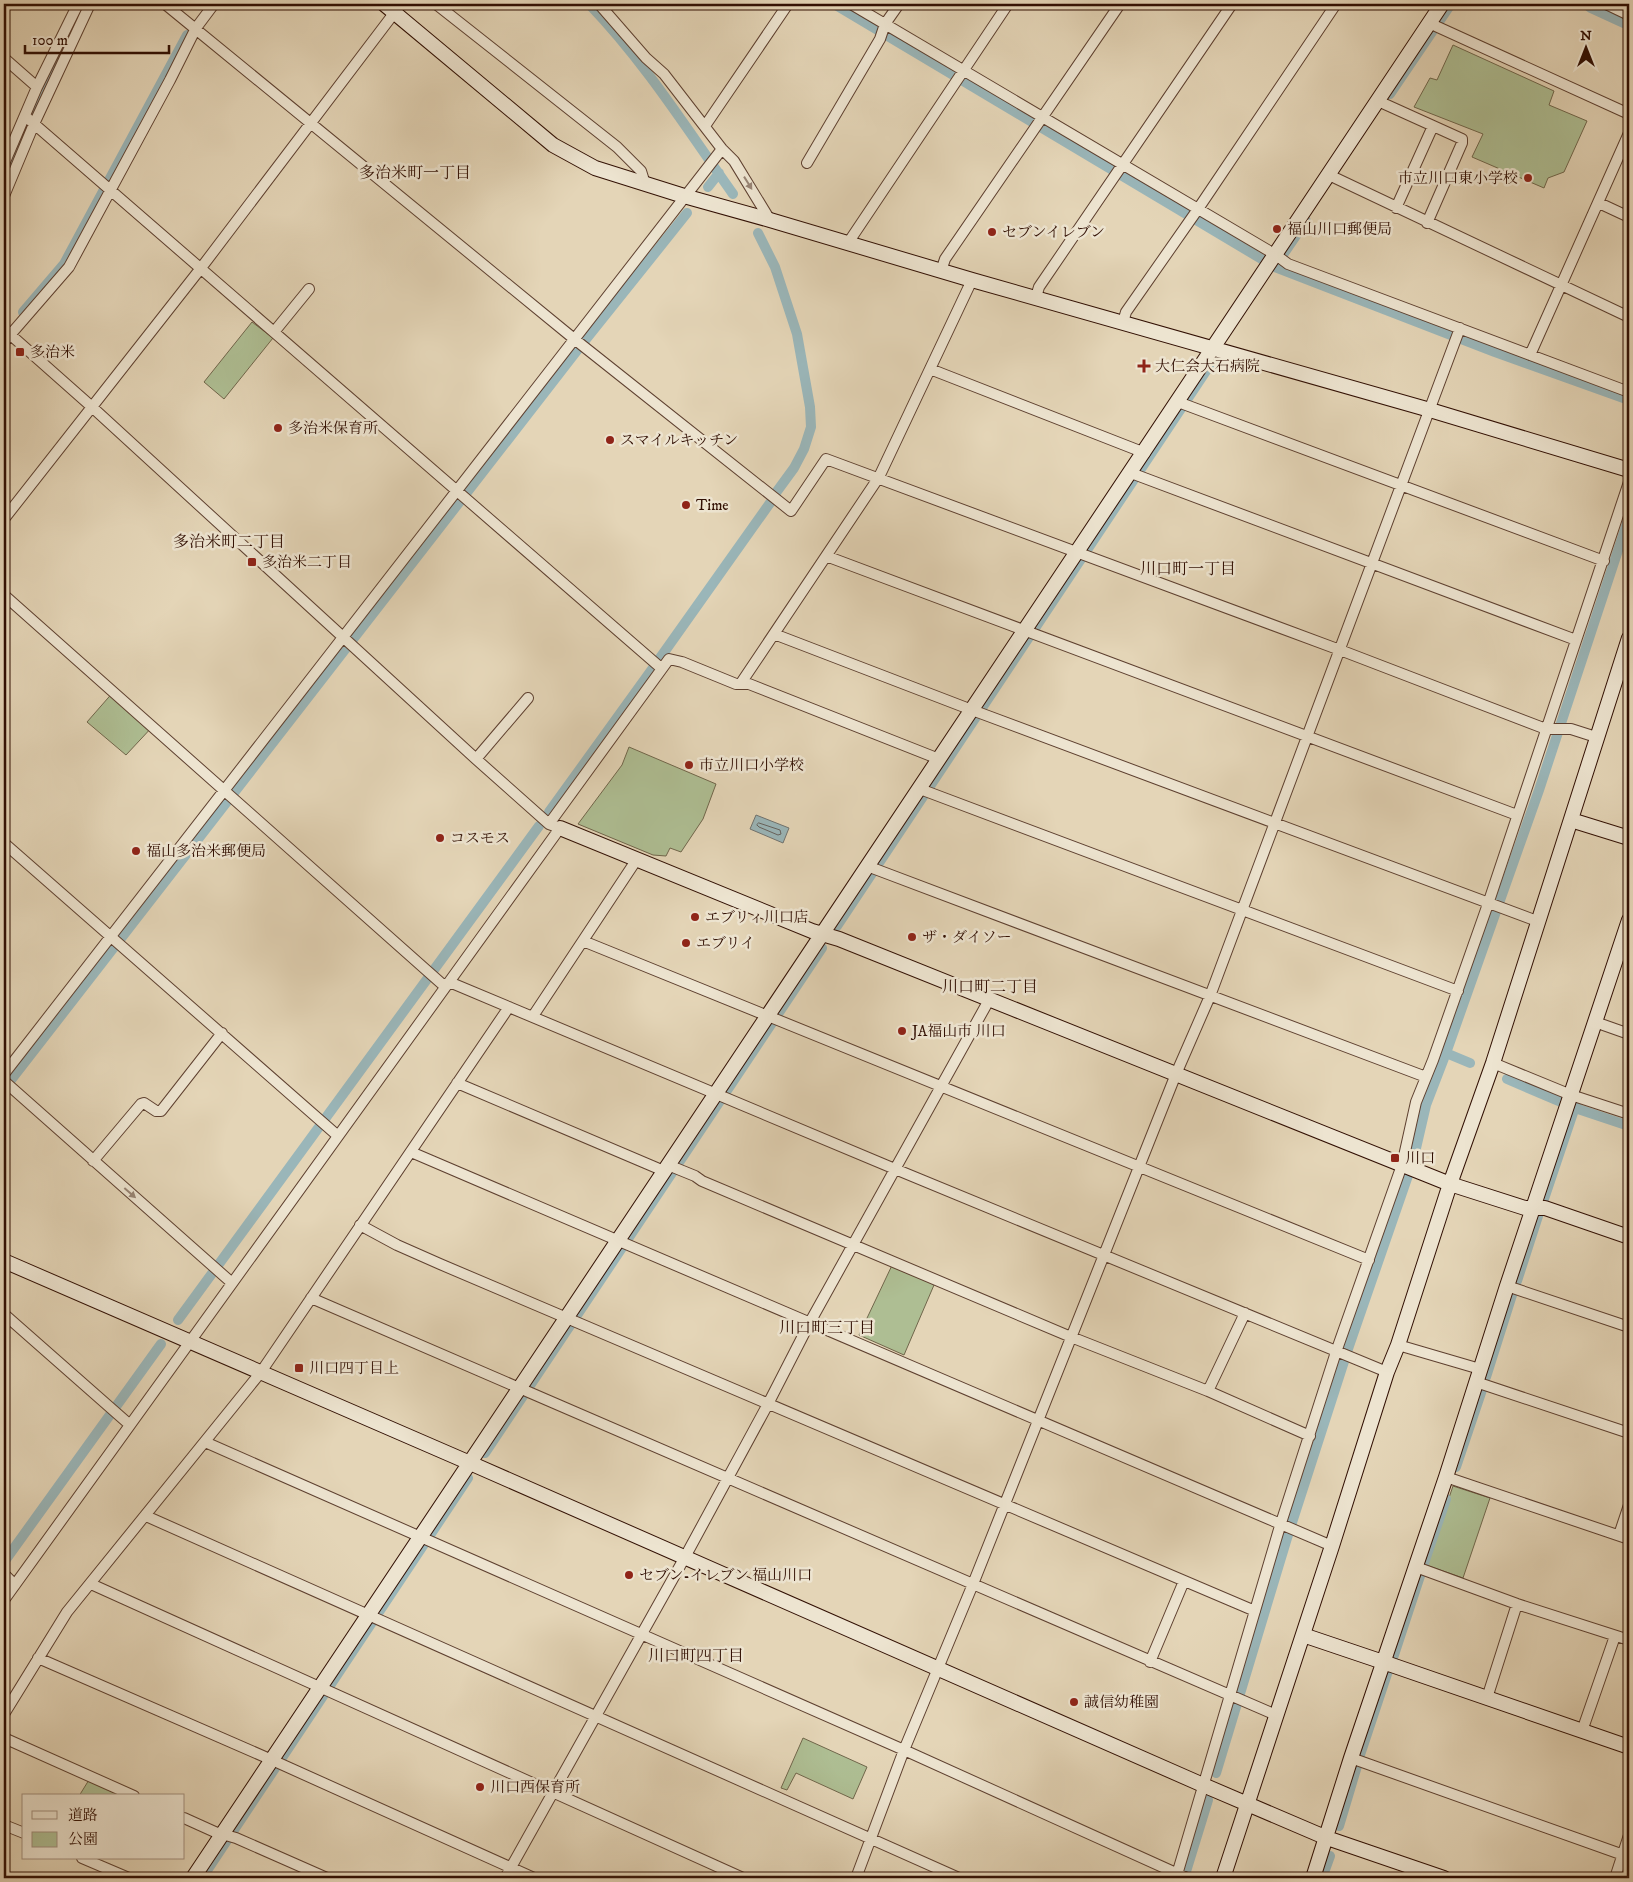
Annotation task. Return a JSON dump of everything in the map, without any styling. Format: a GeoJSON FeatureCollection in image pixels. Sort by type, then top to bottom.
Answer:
{"type":"FeatureCollection","features":[{"type":"Feature","properties":{"kind":"street"},"geometry":{"type":"LineString","coordinates":[[4,196],[30,120],[37,87],[78,4]]}},
{"type":"Feature","properties":{"kind":"street"},"geometry":{"type":"LineString","coordinates":[[4,164],[30,120],[90,4]]}},
{"type":"Feature","properties":{"kind":"street"},"geometry":{"type":"LineString","coordinates":[[164,4],[196,28],[578,342],[791,511],[826,458],[1340,650],[1546,730],[1571,728],[1596,737]]}},
{"type":"Feature","properties":{"kind":"street"},"geometry":{"type":"LineString","coordinates":[[214,4],[196,28],[70,267],[6,335],[92,407],[476,759],[554,826],[1410,1169],[1525,1208],[1545,1208],[1629,1237]]}},
{"type":"Feature","properties":{"kind":"street"},"geometry":{"type":"LineString","coordinates":[[436,4],[617,147],[641,171],[645,184]]}},
{"type":"Feature","properties":{"kind":"street"},"geometry":{"type":"LineString","coordinates":[[599,4],[646,58],[664,74],[734,162],[770,220]]}},
{"type":"Feature","properties":{"kind":"street"},"geometry":{"type":"LineString","coordinates":[[705,126],[788,4]]}},
{"type":"Feature","properties":{"kind":"street"},"geometry":{"type":"LineString","coordinates":[[851,4],[885,26],[1197,210],[1272,260],[1288,264],[1629,392]]}},
{"type":"Feature","properties":{"kind":"street"},"geometry":{"type":"LineString","coordinates":[[807,163],[899,4]]}},
{"type":"Feature","properties":{"kind":"street"},"geometry":{"type":"LineString","coordinates":[[848,243],[1008,4]]}},
{"type":"Feature","properties":{"kind":"street"},"geometry":{"type":"LineString","coordinates":[[941,271],[946,259],[1120,4]]}},
{"type":"Feature","properties":{"kind":"street"},"geometry":{"type":"LineString","coordinates":[[1036,297],[1040,287],[1232,4]]}},
{"type":"Feature","properties":{"kind":"street"},"geometry":{"type":"LineString","coordinates":[[1123,322],[1126,312],[1190,221],[1336,4]]}},
{"type":"Feature","properties":{"kind":"street"},"geometry":{"type":"LineString","coordinates":[[193,1878],[1442,4]]}},
{"type":"Feature","properties":{"kind":"street"},"geometry":{"type":"LineString","coordinates":[[1606,4],[1629,15]]}},
{"type":"Feature","properties":{"kind":"street"},"geometry":{"type":"LineString","coordinates":[[4,518],[201,268],[311,123],[393,7],[553,145],[596,168],[684,196],[1430,410],[1629,470]]}},
{"type":"Feature","properties":{"kind":"street"},"geometry":{"type":"LineString","coordinates":[[1429,23],[1629,114]]}},
{"type":"Feature","properties":{"kind":"street"},"geometry":{"type":"LineString","coordinates":[[4,58],[37,87]]}},
{"type":"Feature","properties":{"kind":"street"},"geometry":{"type":"LineString","coordinates":[[1378,101],[1462,139],[1462,143],[1427,222]]}},
{"type":"Feature","properties":{"kind":"street"},"geometry":{"type":"LineString","coordinates":[[30,120],[662,668]]}},
{"type":"Feature","properties":{"kind":"street"},"geometry":{"type":"LineString","coordinates":[[1396,208],[1433,126]]}},
{"type":"Feature","properties":{"kind":"street"},"geometry":{"type":"LineString","coordinates":[[1530,355],[1629,134]]}},
{"type":"Feature","properties":{"kind":"street"},"geometry":{"type":"LineString","coordinates":[[232,1283],[93,1161],[6,1081],[578,342],[684,196],[704,174],[722,149]]}},
{"type":"Feature","properties":{"kind":"street"},"geometry":{"type":"LineString","coordinates":[[1329,175],[1629,318]]}},
{"type":"Feature","properties":{"kind":"street"},"geometry":{"type":"LineString","coordinates":[[1599,203],[1629,217]]}},
{"type":"Feature","properties":{"kind":"street"},"geometry":{"type":"LineString","coordinates":[[741,683],[879,477],[972,280]]}},
{"type":"Feature","properties":{"kind":"street"},"geometry":{"type":"LineString","coordinates":[[274,332],[309,289]]}},
{"type":"Feature","properties":{"kind":"street"},"geometry":{"type":"LineString","coordinates":[[856,1878],[904,1750],[974,1584],[1176,1074],[1210,996],[1460,328]]}},
{"type":"Feature","properties":{"kind":"street"},"geometry":{"type":"LineString","coordinates":[[930,369],[1144,453]]}},
{"type":"Feature","properties":{"kind":"street"},"geometry":{"type":"LineString","coordinates":[[1178,402],[1604,561]]}},
{"type":"Feature","properties":{"kind":"street"},"geometry":{"type":"LineString","coordinates":[[1131,473],[1576,640]]}},
{"type":"Feature","properties":{"kind":"street"},"geometry":{"type":"LineString","coordinates":[[1176,1876],[1280,1526],[1336,1352],[1369,1260],[1410,1169],[1416,1102],[1488,904],[1629,482]]}},
{"type":"Feature","properties":{"kind":"street"},"geometry":{"type":"LineString","coordinates":[[826,556],[1517,815]]}},
{"type":"Feature","properties":{"kind":"street"},"geometry":{"type":"LineString","coordinates":[[4,595],[442,984],[454,984],[533,1016],[896,1169],[1387,1372]]}},
{"type":"Feature","properties":{"kind":"street"},"geometry":{"type":"LineString","coordinates":[[774,634],[1537,921]]}},
{"type":"Feature","properties":{"kind":"street"},"geometry":{"type":"LineString","coordinates":[[1223,1878],[1387,1372],[1398,1345],[1450,1184],[1493,1063],[1629,638]]}},
{"type":"Feature","properties":{"kind":"street"},"geometry":{"type":"LineString","coordinates":[[4,1600],[448,984],[669,659],[736,684],[748,684],[939,759]]}},
{"type":"Feature","properties":{"kind":"street"},"geometry":{"type":"LineString","coordinates":[[476,759],[528,698]]}},
{"type":"Feature","properties":{"kind":"street"},"geometry":{"type":"LineString","coordinates":[[920,789],[1458,990]]}},
{"type":"Feature","properties":{"kind":"street"},"geometry":{"type":"LineString","coordinates":[[1571,820],[1629,838]]}},
{"type":"Feature","properties":{"kind":"street"},"geometry":{"type":"LineString","coordinates":[[4,843],[338,1136]]}},
{"type":"Feature","properties":{"kind":"street"},"geometry":{"type":"LineString","coordinates":[[533,1016],[637,859]]}},
{"type":"Feature","properties":{"kind":"street"},"geometry":{"type":"LineString","coordinates":[[867,866],[1426,1077]]}},
{"type":"Feature","properties":{"kind":"street"},"geometry":{"type":"LineString","coordinates":[[1313,1878],[1383,1662],[1446,1477],[1507,1286],[1595,1022],[1627,934],[1629,920]]}},
{"type":"Feature","properties":{"kind":"street"},"geometry":{"type":"LineString","coordinates":[[583,941],[1369,1260]]}},
{"type":"Feature","properties":{"kind":"street"},"geometry":{"type":"LineString","coordinates":[[504,1878],[685,1557],[809,1324],[896,1169],[940,1085],[989,1000]]}},
{"type":"Feature","properties":{"kind":"street"},"geometry":{"type":"LineString","coordinates":[[4,1714],[67,1612],[261,1372],[509,1007]]}},
{"type":"Feature","properties":{"kind":"street"},"geometry":{"type":"LineString","coordinates":[[1595,1022],[1629,1034]]}},
{"type":"Feature","properties":{"kind":"street"},"geometry":{"type":"LineString","coordinates":[[93,1161],[141,1104],[144,1103],[156,1112],[162,1111],[222,1033]]}},
{"type":"Feature","properties":{"kind":"street"},"geometry":{"type":"LineString","coordinates":[[1493,1063],[1569,1101],[1629,1114]]}},
{"type":"Feature","properties":{"kind":"street"},"geometry":{"type":"LineString","coordinates":[[457,1083],[853,1244],[1071,1337],[1208,1391],[1310,1436]]}},
{"type":"Feature","properties":{"kind":"street"},"geometry":{"type":"LineString","coordinates":[[410,1152],[1280,1526],[1332,1546]]}},
{"type":"Feature","properties":{"kind":"street"},"geometry":{"type":"LineString","coordinates":[[360,1225],[414,1252],[566,1318],[1255,1611]]}},
{"type":"Feature","properties":{"kind":"street"},"geometry":{"type":"LineString","coordinates":[[4,1261],[470,1463],[1203,1785],[1327,1838],[1444,1878]]}},
{"type":"Feature","properties":{"kind":"street"},"geometry":{"type":"LineString","coordinates":[[1507,1286],[1629,1328]]}},
{"type":"Feature","properties":{"kind":"street"},"geometry":{"type":"LineString","coordinates":[[311,1298],[1276,1715]]}},
{"type":"Feature","properties":{"kind":"street"},"geometry":{"type":"LineString","coordinates":[[1208,1391],[1245,1313]]}},
{"type":"Feature","properties":{"kind":"street"},"geometry":{"type":"LineString","coordinates":[[4,1314],[130,1425]]}},
{"type":"Feature","properties":{"kind":"street"},"geometry":{"type":"LineString","coordinates":[[1398,1345],[1629,1434]]}},
{"type":"Feature","properties":{"kind":"street"},"geometry":{"type":"LineString","coordinates":[[205,1442],[641,1636],[904,1750],[1176,1876],[1188,1878]]}},
{"type":"Feature","properties":{"kind":"street"},"geometry":{"type":"LineString","coordinates":[[1446,1477],[1629,1539]]}},
{"type":"Feature","properties":{"kind":"street"},"geometry":{"type":"LineString","coordinates":[[1619,1535],[1629,1505]]}},
{"type":"Feature","properties":{"kind":"street"},"geometry":{"type":"LineString","coordinates":[[146,1516],[959,1878]]}},
{"type":"Feature","properties":{"kind":"street"},"geometry":{"type":"LineString","coordinates":[[1416,1567],[1517,1604],[1629,1640]]}},
{"type":"Feature","properties":{"kind":"street"},"geometry":{"type":"LineString","coordinates":[[4,1574],[15,1585]]}},
{"type":"Feature","properties":{"kind":"street"},"geometry":{"type":"LineString","coordinates":[[1150,1662],[1184,1581]]}},
{"type":"Feature","properties":{"kind":"street"},"geometry":{"type":"LineString","coordinates":[[91,1584],[743,1878]]}},
{"type":"Feature","properties":{"kind":"street"},"geometry":{"type":"LineString","coordinates":[[1487,1698],[1517,1604]]}},
{"type":"Feature","properties":{"kind":"street"},"geometry":{"type":"LineString","coordinates":[[1302,1636],[1629,1747]]}},
{"type":"Feature","properties":{"kind":"street"},"geometry":{"type":"LineString","coordinates":[[1582,1731],[1615,1636]]}},
{"type":"Feature","properties":{"kind":"street"},"geometry":{"type":"LineString","coordinates":[[38,1658],[272,1760],[534,1878]]}},
{"type":"Feature","properties":{"kind":"street"},"geometry":{"type":"LineString","coordinates":[[4,1738],[130,1794]]}},
{"type":"Feature","properties":{"kind":"street"},"geometry":{"type":"LineString","coordinates":[[1352,1758],[1626,1856]]}},
{"type":"Feature","properties":{"kind":"street"},"geometry":{"type":"LineString","coordinates":[[185,1818],[327,1878]]}},
{"type":"Feature","properties":{"kind":"street"},"geometry":{"type":"LineString","coordinates":[[4,1825],[22,1832]]}},
{"type":"Feature","properties":{"kind":"street"},"geometry":{"type":"LineString","coordinates":[[1615,1878],[1626,1856],[1629,1836]]}},
{"type":"Feature","properties":{"kind":"street"},"geometry":{"type":"LineString","coordinates":[[87,1860],[128,1878]]}},
{"type":"Feature","properties":{"kind":"green space"},"geometry":{"type":"Polygon","coordinates":[[[1453,45],[1554,91],[1549,105],[1587,121],[1564,172],[1548,178],[1544,188],[1472,157],[1483,134],[1414,107],[1430,78],[1437,80],[1453,45]]]}},
{"type":"Feature","properties":{"kind":"green space"},"geometry":{"type":"Polygon","coordinates":[[[252,322],[273,338],[224,399],[204,382],[252,322]]]}},
{"type":"Feature","properties":{"kind":"green space"},"geometry":{"type":"Polygon","coordinates":[[[115,690],[154,725],[126,755],[87,722],[115,690]]]}},
{"type":"Feature","properties":{"kind":"green space"},"geometry":{"type":"Polygon","coordinates":[[[629,747],[716,784],[703,819],[681,852],[670,848],[666,856],[653,855],[578,824],[622,765],[629,747]]]}},
{"type":"Feature","properties":{"kind":"green space"},"geometry":{"type":"Polygon","coordinates":[[[895,1259],[937,1278],[904,1355],[859,1335],[895,1259]]]}},
{"type":"Feature","properties":{"kind":"green space"},"geometry":{"type":"Polygon","coordinates":[[[1453,1486],[1490,1498],[1463,1578],[1426,1565],[1453,1486]]]}},
{"type":"Feature","properties":{"kind":"green space"},"geometry":{"type":"Polygon","coordinates":[[[803,1738],[867,1767],[853,1799],[796,1773],[787,1790],[781,1788],[803,1738]]]}},
{"type":"Feature","properties":{"kind":"green space"},"geometry":{"type":"Polygon","coordinates":[[[92,1775],[124,1790],[121,1794],[80,1794],[92,1775]]]}},
{"type":"Feature","properties":{"kind":"water"},"geometry":{"type":"Polygon","coordinates":[[[756,815],[789,828],[783,843],[750,829],[756,815]]]}},
{"type":"Feature","properties":{"kind":"waterway"},"geometry":{"type":"LineString","coordinates":[[4,183],[39,99],[84,4]]}},
{"type":"Feature","properties":{"kind":"waterway"},"geometry":{"type":"LineString","coordinates":[[589,4],[647,72],[733,194]]}},
{"type":"Feature","properties":{"kind":"waterway"},"geometry":{"type":"LineString","coordinates":[[834,4],[1275,267],[1495,352],[1629,400]]}},
{"type":"Feature","properties":{"kind":"waterway"},"geometry":{"type":"LineString","coordinates":[[1390,94],[1451,4]]}},
{"type":"Feature","properties":{"kind":"waterway"},"geometry":{"type":"LineString","coordinates":[[1592,4],[1629,21]]}},
{"type":"Feature","properties":{"kind":"waterway"},"geometry":{"type":"LineString","coordinates":[[23,312],[64,264],[187,35]]}},
{"type":"Feature","properties":{"kind":"waterway"},"geometry":{"type":"LineString","coordinates":[[708,187],[719,173]]}},
{"type":"Feature","properties":{"kind":"waterway"},"geometry":{"type":"LineString","coordinates":[[4,1089],[579,348],[687,213]]}},
{"type":"Feature","properties":{"kind":"waterway"},"geometry":{"type":"LineString","coordinates":[[1276,265],[1306,221]]}},
{"type":"Feature","properties":{"kind":"waterway"},"geometry":{"type":"LineString","coordinates":[[758,233],[775,267],[797,334],[810,407],[811,427],[804,449],[794,468],[775,494]]}},
{"type":"Feature","properties":{"kind":"waterway"},"geometry":{"type":"LineString","coordinates":[[837,926],[1216,356]]}},
{"type":"Feature","properties":{"kind":"waterway"},"geometry":{"type":"LineString","coordinates":[[660,658],[770,503]]}},
{"type":"Feature","properties":{"kind":"waterway"},"geometry":{"type":"LineString","coordinates":[[1216,1773],[1287,1538],[1349,1346],[1413,1161],[1426,1105],[1539,790],[1629,517]]}},
{"type":"Feature","properties":{"kind":"waterway"},"geometry":{"type":"LineString","coordinates":[[549,812],[653,668]]}},
{"type":"Feature","properties":{"kind":"waterway"},"geometry":{"type":"LineString","coordinates":[[178,1320],[539,826]]}},
{"type":"Feature","properties":{"kind":"waterway"},"geometry":{"type":"LineString","coordinates":[[485,1453],[822,948]]}},
{"type":"Feature","properties":{"kind":"waterway"},"geometry":{"type":"LineString","coordinates":[[1446,1053],[1470,1063]]}},
{"type":"Feature","properties":{"kind":"waterway"},"geometry":{"type":"LineString","coordinates":[[1507,1079],[1575,1108],[1629,1126]]}},
{"type":"Feature","properties":{"kind":"waterway"},"geometry":{"type":"LineString","coordinates":[[1544,1199],[1576,1104]]}},
{"type":"Feature","properties":{"kind":"waterway"},"geometry":{"type":"LineString","coordinates":[[1517,1281],[1539,1213]]}},
{"type":"Feature","properties":{"kind":"waterway"},"geometry":{"type":"LineString","coordinates":[[1486,1377],[1512,1295]]}},
{"type":"Feature","properties":{"kind":"waterway"},"geometry":{"type":"LineString","coordinates":[[4,1562],[161,1344]]}},
{"type":"Feature","properties":{"kind":"waterway"},"geometry":{"type":"LineString","coordinates":[[1456,1467],[1482,1390]]}},
{"type":"Feature","properties":{"kind":"waterway"},"geometry":{"type":"LineString","coordinates":[[202,1878],[468,1478]]}},
{"type":"Feature","properties":{"kind":"waterway"},"geometry":{"type":"LineString","coordinates":[[1424,1563],[1446,1499]]}},
{"type":"Feature","properties":{"kind":"waterway"},"geometry":{"type":"LineString","coordinates":[[1393,1658],[1420,1576]]}},
{"type":"Feature","properties":{"kind":"waterway"},"geometry":{"type":"LineString","coordinates":[[1360,1755],[1388,1671]]}},
{"type":"Feature","properties":{"kind":"waterway"},"geometry":{"type":"LineString","coordinates":[[1339,1826],[1357,1766]]}},
{"type":"Feature","properties":{"kind":"waterway"},"geometry":{"type":"LineString","coordinates":[[1184,1878],[1208,1800]]}},
{"type":"Feature","properties":{"kind":"waterway"},"geometry":{"type":"LineString","coordinates":[[1322,1878],[1330,1856]]}},
{"type":"Feature","properties":{"kind":"place","name":"市立川口東小学校"},"geometry":{"type":"Point","coordinates":[1528,178]}},
{"type":"Feature","properties":{"kind":"place","name":"福山川口郵便局"},"geometry":{"type":"Point","coordinates":[1277,229]}},
{"type":"Feature","properties":{"kind":"place","name":"セブンイレブン"},"geometry":{"type":"Point","coordinates":[992,232]}},
{"type":"Feature","properties":{"kind":"place","name":"多治米"},"geometry":{"type":"Point","coordinates":[20,352]}},
{"type":"Feature","properties":{"kind":"place","name":"大仁会大石病院"},"geometry":{"type":"Point","coordinates":[1144,366]}},
{"type":"Feature","properties":{"kind":"place","name":"多治米保育所"},"geometry":{"type":"Point","coordinates":[278,428]}},
{"type":"Feature","properties":{"kind":"place","name":"スマイルキッチン"},"geometry":{"type":"Point","coordinates":[610,440]}},
{"type":"Feature","properties":{"kind":"place","name":"Time"},"geometry":{"type":"Point","coordinates":[686,505]}},
{"type":"Feature","properties":{"kind":"place","name":"多治米二丁目"},"geometry":{"type":"Point","coordinates":[252,562]}},
{"type":"Feature","properties":{"kind":"place","name":"市立川口小学校"},"geometry":{"type":"Point","coordinates":[689,765]}},
{"type":"Feature","properties":{"kind":"place","name":"コスモス"},"geometry":{"type":"Point","coordinates":[440,838]}},
{"type":"Feature","properties":{"kind":"place","name":"福山多治米郵便局"},"geometry":{"type":"Point","coordinates":[136,851]}},
{"type":"Feature","properties":{"kind":"place","name":"エブリィ川口店"},"geometry":{"type":"Point","coordinates":[695,917]}},
{"type":"Feature","properties":{"kind":"place","name":"ザ・ダイソー"},"geometry":{"type":"Point","coordinates":[912,937]}},
{"type":"Feature","properties":{"kind":"place","name":"エブリイ"},"geometry":{"type":"Point","coordinates":[686,943]}},
{"type":"Feature","properties":{"kind":"place","name":"JA福山市 川口"},"geometry":{"type":"Point","coordinates":[902,1031]}},
{"type":"Feature","properties":{"kind":"place","name":"川口"},"geometry":{"type":"Point","coordinates":[1395,1158]}},
{"type":"Feature","properties":{"kind":"place","name":"川口四丁目上"},"geometry":{"type":"Point","coordinates":[299,1368]}},
{"type":"Feature","properties":{"kind":"place","name":"セブン-イレブン 福山川口"},"geometry":{"type":"Point","coordinates":[629,1575]}},
{"type":"Feature","properties":{"kind":"place","name":"誠信幼稚園"},"geometry":{"type":"Point","coordinates":[1074,1702]}},
{"type":"Feature","properties":{"kind":"place","name":"川口西保育所"},"geometry":{"type":"Point","coordinates":[480,1787]}},
{"type":"Feature","properties":{"kind":"district","name":"多治米町一丁目"},"geometry":{"type":"Point","coordinates":[415,172]}},
{"type":"Feature","properties":{"kind":"district","name":"多治米町二丁目"},"geometry":{"type":"Point","coordinates":[229,541]}},
{"type":"Feature","properties":{"kind":"district","name":"川口町一丁目"},"geometry":{"type":"Point","coordinates":[1188,568]}},
{"type":"Feature","properties":{"kind":"district","name":"川口町二丁目"},"geometry":{"type":"Point","coordinates":[990,986]}},
{"type":"Feature","properties":{"kind":"district","name":"川口町三丁目"},"geometry":{"type":"Point","coordinates":[827,1327]}},
{"type":"Feature","properties":{"kind":"district","name":"川口町四丁目"},"geometry":{"type":"Point","coordinates":[696,1655]}}]}
